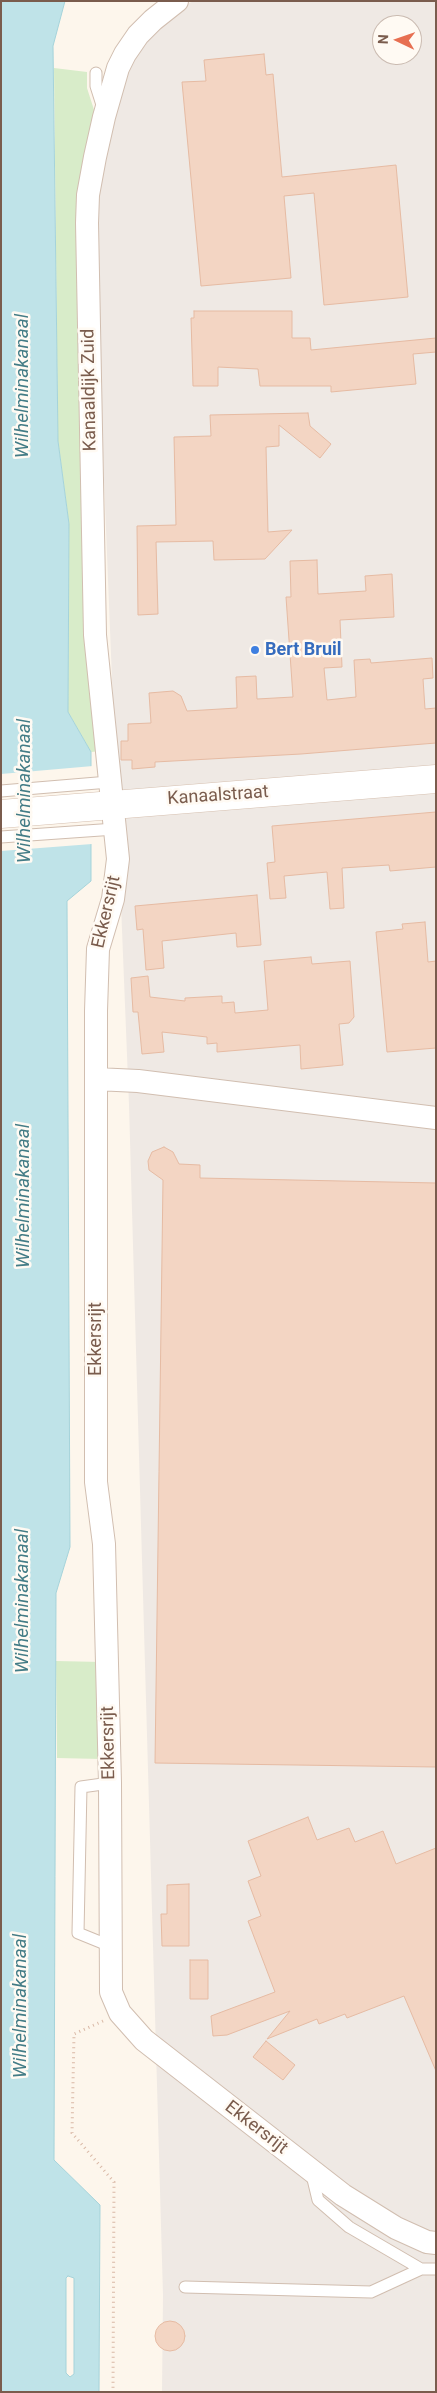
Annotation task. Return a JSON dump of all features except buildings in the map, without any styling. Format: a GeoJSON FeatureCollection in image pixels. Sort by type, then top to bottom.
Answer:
{"type":"FeatureCollection","features":[{"type":"Feature","properties":{"kind":"street","name":"Kanaaldijk Zuid"},"geometry":{"type":"LineString","coordinates":[[102,806],[95,635],[86,249],[88,195],[104,114],[112,85],[125,54],[153,20],[177,1]]}},
{"type":"Feature","properties":{"kind":"street","name":"Kanaalstraat"},"geometry":{"type":"LineString","coordinates":[[1,814],[134,802],[436,780]]}},
{"type":"Feature","properties":{"kind":"street","name":"Ekkersrijt"},"geometry":{"type":"LineString","coordinates":[[102,806],[118,859],[116,880],[100,936],[98,955],[96,1079],[96,1482],[104,1544],[110,1783],[111,1992],[120,2012],[144,2040],[311,2171],[343,2195],[396,2228],[427,2242],[436,2243]]}},
{"type":"Feature","properties":{"kind":"street"},"geometry":{"type":"LineString","coordinates":[[96,1079],[138,1081],[436,1118]]}},
{"type":"Feature","properties":{"kind":"lane"},"geometry":{"type":"LineString","coordinates":[[96,73],[96,86],[104,114]]}},
{"type":"Feature","properties":{"kind":"lane"},"geometry":{"type":"LineString","coordinates":[[1,791],[102,806]]}},
{"type":"Feature","properties":{"kind":"lane"},"geometry":{"type":"LineString","coordinates":[[1,837],[102,806]]}},
{"type":"Feature","properties":{"kind":"lane"},"geometry":{"type":"LineString","coordinates":[[110,1783],[80,1787],[78,1933],[110,1946]]}},
{"type":"Feature","properties":{"kind":"lane"},"geometry":{"type":"LineString","coordinates":[[311,2171],[318,2200],[349,2227],[422,2268]]}},
{"type":"Feature","properties":{"kind":"lane"},"geometry":{"type":"LineString","coordinates":[[185,2287],[371,2292],[422,2268],[436,2268]]}},
{"type":"Feature","properties":{"kind":"path"},"geometry":{"type":"LineString","coordinates":[[113,2392],[114,2182],[72,2133],[74,2034],[120,2012]]}},
{"type":"Feature","properties":{"kind":"shaded area"},"geometry":{"type":"Polygon","coordinates":[[[194,1],[436,1],[436,2392],[162,2392],[163,2295],[129,1105],[94,229],[109,129],[130,60],[155,29],[187,4],[194,1]]]}},
{"type":"Feature","properties":{"kind":"green space"},"geometry":{"type":"Polygon","coordinates":[[[54,68],[87,72],[87,88],[95,113],[102,751],[91,752],[68,712],[69,524],[58,441],[54,68]]]}},
{"type":"Feature","properties":{"kind":"green space"},"geometry":{"type":"Polygon","coordinates":[[[56,1661],[102,1662],[101,1759],[57,1758],[56,1661]]]}},
{"type":"Feature","properties":{"kind":"water","name":"Wilhelminakanaal"},"geometry":{"type":"Polygon","coordinates":[[[1,1],[65,1],[53,46],[58,441],[69,524],[68,712],[91,752],[91,881],[67,901],[70,1547],[56,1593],[54,2160],[100,2205],[99,2392],[1,2392],[1,1]],[[68,2276],[66,2278],[66,2373],[70,2377],[74,2374],[74,2278],[68,2276]]]}},
{"type":"Feature","properties":{"kind":"pier"},"geometry":{"type":"Polygon","coordinates":[[[93,766],[92,844],[1,851],[1,774],[93,766]]]}},
{"type":"Feature","properties":{"kind":"place","name":"Bert Bruil"},"geometry":{"type":"Point","coordinates":[255,650]}}]}
